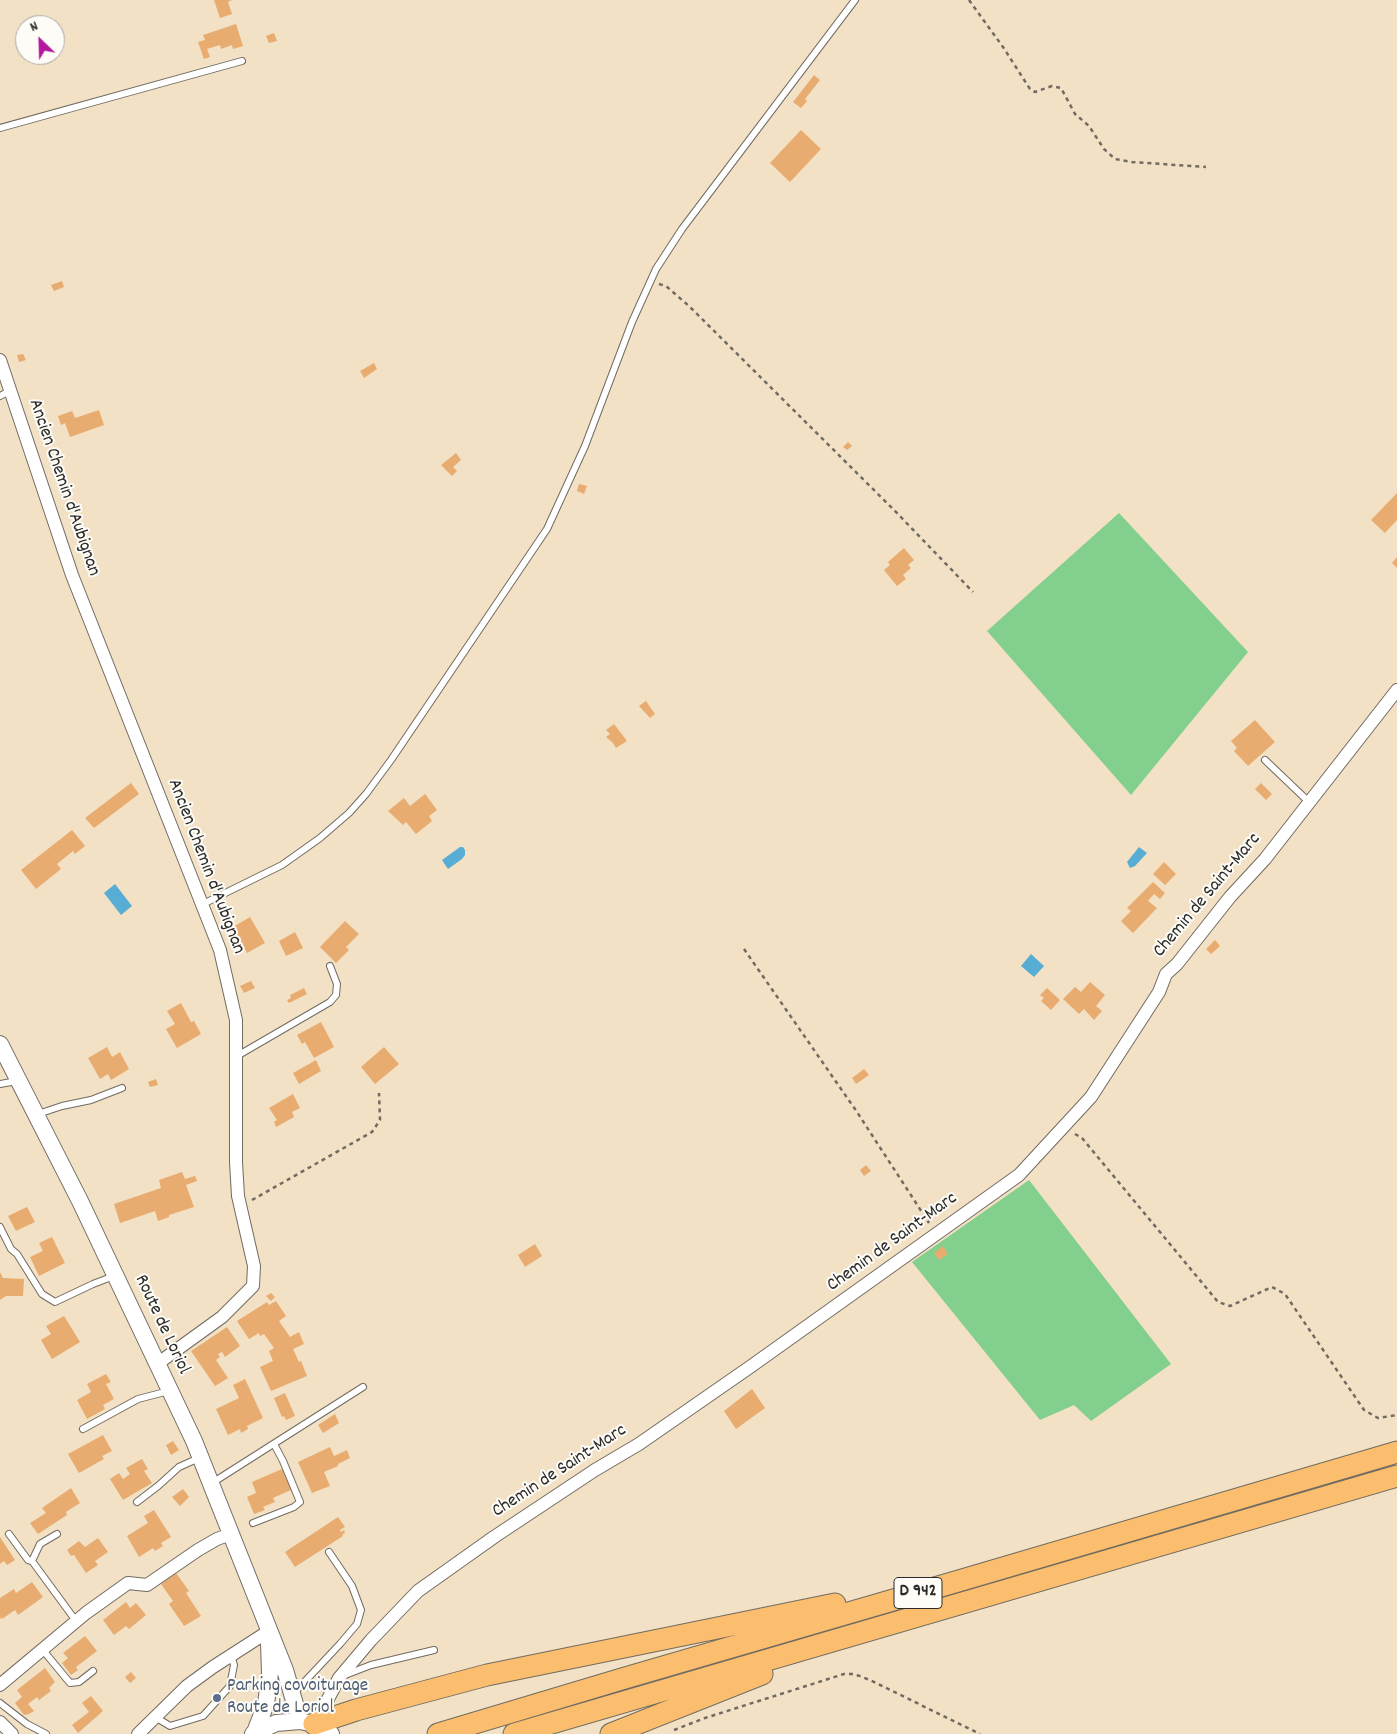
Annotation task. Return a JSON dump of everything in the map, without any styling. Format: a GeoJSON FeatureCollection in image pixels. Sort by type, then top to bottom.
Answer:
{"type":"FeatureCollection","features":[{"type":"Feature","properties":{"kind":"highway","name":"D 942"},"geometry":{"type":"LineString","coordinates":[[438,1734],[1397,1452]]}},
{"type":"Feature","properties":{"kind":"highway","name":"D 942"},"geometry":{"type":"LineString","coordinates":[[514,1734],[1397,1476]]}},
{"type":"Feature","properties":{"kind":"highway","name":"D 942"},"geometry":{"type":"LineString","coordinates":[[318,1728],[356,1710],[487,1675],[877,1595],[956,1582]]}},
{"type":"Feature","properties":{"kind":"highway","name":"D 942"},"geometry":{"type":"LineString","coordinates":[[612,1734],[767,1672],[965,1602]]}},
{"type":"Feature","properties":{"kind":"street","name":"Ancien Chemin d'Aubignan"},"geometry":{"type":"LineString","coordinates":[[0,360],[5,394],[44,488],[72,575],[220,950],[236,1020],[236,1162],[238,1196],[254,1266],[254,1286],[222,1317],[157,1364]]}},
{"type":"Feature","properties":{"kind":"street","name":"Chemin de Saint-Marc"},"geometry":{"type":"LineString","coordinates":[[318,1728],[340,1678],[371,1640],[418,1591],[525,1516],[595,1470],[647,1439],[1019,1175],[1091,1097],[1160,992],[1166,974],[1177,964],[1230,897],[1265,859],[1397,690]]}},
{"type":"Feature","properties":{"kind":"street","name":"Route de Loriol"},"geometry":{"type":"LineString","coordinates":[[0,1044],[80,1201],[200,1457],[284,1670],[291,1696],[318,1728]]}},
{"type":"Feature","properties":{"kind":"street"},"geometry":{"type":"LineString","coordinates":[[0,1685],[76,1621],[128,1583],[147,1585],[198,1550],[231,1534]]}},
{"type":"Feature","properties":{"kind":"street","name":"Route de Loriol"},"geometry":{"type":"LineString","coordinates":[[254,1733],[266,1704],[270,1673],[269,1631]]}},
{"type":"Feature","properties":{"kind":"street"},"geometry":{"type":"LineString","coordinates":[[138,1734],[187,1686],[269,1631]]}},
{"type":"Feature","properties":{"kind":"street"},"geometry":{"type":"LineString","coordinates":[[0,1722],[12,1734]]}},
{"type":"Feature","properties":{"kind":"street","name":"Route de Loriol"},"geometry":{"type":"LineString","coordinates":[[254,1733],[276,1722],[318,1728]]}},
{"type":"Feature","properties":{"kind":"lane"},"geometry":{"type":"LineString","coordinates":[[202,905],[282,866],[320,838],[366,794],[391,760],[547,529],[585,446],[632,322],[656,269],[682,229],[855,0]]}},
{"type":"Feature","properties":{"kind":"lane"},"geometry":{"type":"LineString","coordinates":[[0,128],[242,62]]}},
{"type":"Feature","properties":{"kind":"lane"},"geometry":{"type":"LineString","coordinates":[[1265,760],[1310,802]]}},
{"type":"Feature","properties":{"kind":"lane"},"geometry":{"type":"LineString","coordinates":[[237,1056],[330,1002],[336,995],[337,984],[330,966]]}},
{"type":"Feature","properties":{"kind":"lane"},"geometry":{"type":"LineString","coordinates":[[0,1084],[18,1081]]}},
{"type":"Feature","properties":{"kind":"lane"},"geometry":{"type":"LineString","coordinates":[[37,1117],[44,1112],[91,1100],[122,1088]]}},
{"type":"Feature","properties":{"kind":"lane"},"geometry":{"type":"LineString","coordinates":[[0,1226],[11,1249],[17,1254],[42,1294],[55,1302],[115,1276]]}},
{"type":"Feature","properties":{"kind":"lane"},"geometry":{"type":"LineString","coordinates":[[211,1484],[363,1387]]}},
{"type":"Feature","properties":{"kind":"lane"},"geometry":{"type":"LineString","coordinates":[[83,1429],[138,1399],[170,1391]]}},
{"type":"Feature","properties":{"kind":"lane"},"geometry":{"type":"LineString","coordinates":[[253,1523],[294,1507],[300,1502],[274,1444]]}},
{"type":"Feature","properties":{"kind":"lane"},"geometry":{"type":"LineString","coordinates":[[137,1502],[179,1467],[200,1457]]}},
{"type":"Feature","properties":{"kind":"lane"},"geometry":{"type":"LineString","coordinates":[[9,1534],[28,1560],[32,1561],[76,1621]]}},
{"type":"Feature","properties":{"kind":"lane"},"geometry":{"type":"LineString","coordinates":[[32,1561],[40,1544],[57,1534]]}},
{"type":"Feature","properties":{"kind":"lane"},"geometry":{"type":"LineString","coordinates":[[291,1696],[357,1624],[361,1610],[352,1586],[329,1552]]}},
{"type":"Feature","properties":{"kind":"lane"},"geometry":{"type":"LineString","coordinates":[[42,1649],[70,1683],[79,1682],[93,1671]]}},
{"type":"Feature","properties":{"kind":"lane"},"geometry":{"type":"LineString","coordinates":[[340,1678],[371,1664],[434,1650]]}},
{"type":"Feature","properties":{"kind":"lane"},"geometry":{"type":"LineString","coordinates":[[155,1718],[170,1726],[203,1716],[230,1686],[234,1665],[231,1655]]}},
{"type":"Feature","properties":{"kind":"lane"},"geometry":{"type":"LineString","coordinates":[[0,1703],[27,1724],[46,1734]]}},
{"type":"Feature","properties":{"kind":"path"},"geometry":{"type":"LineString","coordinates":[[969,0],[1004,46],[1030,89],[1035,92],[1052,86],[1062,88],[1075,114],[1089,126],[1104,149],[1115,159],[1206,167]]}},
{"type":"Feature","properties":{"kind":"path"},"geometry":{"type":"LineString","coordinates":[[651,281],[666,286],[689,306],[973,592]]}},
{"type":"Feature","properties":{"kind":"path"},"geometry":{"type":"LineString","coordinates":[[744,949],[852,1105],[937,1234]]}},
{"type":"Feature","properties":{"kind":"path"},"geometry":{"type":"LineString","coordinates":[[241,1208],[372,1132],[380,1120],[379,1093]]}},
{"type":"Feature","properties":{"kind":"path"},"geometry":{"type":"LineString","coordinates":[[1062,1128],[1082,1138],[1218,1302],[1230,1306],[1272,1286],[1284,1294],[1364,1410],[1378,1418],[1397,1415]]}},
{"type":"Feature","properties":{"kind":"path"},"geometry":{"type":"LineString","coordinates":[[672,1731],[705,1718],[844,1674],[854,1674],[980,1734]]}},
{"type":"Feature","properties":{"kind":"green space"},"geometry":{"type":"Polygon","coordinates":[[[1119,513],[1248,652],[1131,795],[987,631],[1119,513]]]}},
{"type":"Feature","properties":{"kind":"green space"},"geometry":{"type":"Polygon","coordinates":[[[1029,1180],[1171,1364],[1091,1421],[1074,1405],[1040,1420],[912,1262],[1029,1180]]]}},
{"type":"Feature","properties":{"kind":"water"},"geometry":{"type":"Polygon","coordinates":[[[460,847],[463,847],[465,850],[465,855],[448,869],[442,860],[460,847]]]}},
{"type":"Feature","properties":{"kind":"water"},"geometry":{"type":"Polygon","coordinates":[[[1139,847],[1147,853],[1135,866],[1130,868],[1127,862],[1139,847]]]}},
{"type":"Feature","properties":{"kind":"water"},"geometry":{"type":"Polygon","coordinates":[[[115,884],[132,906],[121,915],[104,893],[115,884]]]}},
{"type":"Feature","properties":{"kind":"water"},"geometry":{"type":"Polygon","coordinates":[[[1031,954],[1044,966],[1034,977],[1021,966],[1031,954]]]}},
{"type":"Feature","properties":{"kind":"building"},"geometry":{"type":"Polygon","coordinates":[[[214,0],[232,0],[228,2],[232,14],[220,18],[214,0]]]}},
{"type":"Feature","properties":{"kind":"building"},"geometry":{"type":"Polygon","coordinates":[[[236,24],[243,46],[233,49],[232,45],[221,49],[220,45],[207,49],[210,57],[204,59],[198,42],[205,40],[203,35],[236,24]]]}},
{"type":"Feature","properties":{"kind":"building"},"geometry":{"type":"Polygon","coordinates":[[[274,33],[277,41],[269,43],[266,36],[274,33]]]}},
{"type":"Feature","properties":{"kind":"building"},"geometry":{"type":"Polygon","coordinates":[[[814,75],[820,80],[805,99],[807,101],[801,108],[793,102],[814,75]]]}},
{"type":"Feature","properties":{"kind":"building"},"geometry":{"type":"Polygon","coordinates":[[[801,130],[821,149],[790,182],[770,163],[801,130]]]}},
{"type":"Feature","properties":{"kind":"building"},"geometry":{"type":"Polygon","coordinates":[[[62,281],[64,287],[54,291],[51,285],[62,281]]]}},
{"type":"Feature","properties":{"kind":"building"},"geometry":{"type":"Polygon","coordinates":[[[23,354],[26,360],[19,362],[17,355],[23,354]]]}},
{"type":"Feature","properties":{"kind":"building"},"geometry":{"type":"Polygon","coordinates":[[[374,363],[377,369],[364,378],[360,371],[374,363]]]}},
{"type":"Feature","properties":{"kind":"building"},"geometry":{"type":"Polygon","coordinates":[[[99,410],[104,425],[70,437],[65,423],[61,425],[58,416],[72,411],[75,418],[99,410]]]}},
{"type":"Feature","properties":{"kind":"building"},"geometry":{"type":"Polygon","coordinates":[[[848,442],[852,446],[847,450],[843,447],[848,442]]]}},
{"type":"Feature","properties":{"kind":"building"},"geometry":{"type":"Polygon","coordinates":[[[456,453],[461,460],[453,467],[457,471],[452,476],[441,465],[456,453]]]}},
{"type":"Feature","properties":{"kind":"building"},"geometry":{"type":"Polygon","coordinates":[[[579,484],[587,486],[584,494],[577,491],[579,484]]]}},
{"type":"Feature","properties":{"kind":"building"},"geometry":{"type":"Polygon","coordinates":[[[1397,493],[1397,520],[1385,533],[1371,520],[1397,493]]]}},
{"type":"Feature","properties":{"kind":"building"},"geometry":{"type":"Polygon","coordinates":[[[904,548],[914,560],[908,565],[911,568],[903,575],[906,579],[897,586],[884,570],[890,565],[888,562],[904,548]]]}},
{"type":"Feature","properties":{"kind":"building"},"geometry":{"type":"Polygon","coordinates":[[[1397,557],[1397,568],[1392,563],[1397,557]]]}},
{"type":"Feature","properties":{"kind":"building"},"geometry":{"type":"Polygon","coordinates":[[[646,701],[655,714],[650,718],[639,706],[646,701]]]}},
{"type":"Feature","properties":{"kind":"building"},"geometry":{"type":"Polygon","coordinates":[[[1255,720],[1275,742],[1248,766],[1234,751],[1237,748],[1231,741],[1255,720]]]}},
{"type":"Feature","properties":{"kind":"building"},"geometry":{"type":"Polygon","coordinates":[[[614,724],[627,741],[616,748],[606,737],[610,734],[606,730],[614,724]]]}},
{"type":"Feature","properties":{"kind":"building"},"geometry":{"type":"Polygon","coordinates":[[[131,783],[139,794],[94,828],[85,818],[131,783]]]}},
{"type":"Feature","properties":{"kind":"building"},"geometry":{"type":"Polygon","coordinates":[[[1261,783],[1272,794],[1266,800],[1255,789],[1261,783]]]}},
{"type":"Feature","properties":{"kind":"building"},"geometry":{"type":"Polygon","coordinates":[[[425,794],[437,810],[429,816],[432,821],[416,834],[406,822],[403,825],[388,811],[404,798],[410,806],[425,794]]]}},
{"type":"Feature","properties":{"kind":"building"},"geometry":{"type":"Polygon","coordinates":[[[72,830],[85,846],[75,854],[73,851],[57,864],[61,869],[36,889],[21,870],[72,830]]]}},
{"type":"Feature","properties":{"kind":"building"},"geometry":{"type":"Polygon","coordinates":[[[1164,862],[1176,874],[1165,885],[1153,874],[1164,862]]]}},
{"type":"Feature","properties":{"kind":"building"},"geometry":{"type":"Polygon","coordinates":[[[1153,882],[1165,893],[1160,899],[1154,894],[1148,901],[1157,908],[1133,933],[1121,921],[1131,911],[1127,908],[1153,882]]]}},
{"type":"Feature","properties":{"kind":"building"},"geometry":{"type":"Polygon","coordinates":[[[250,917],[265,943],[247,953],[233,927],[250,917]]]}},
{"type":"Feature","properties":{"kind":"building"},"geometry":{"type":"Polygon","coordinates":[[[345,921],[359,934],[346,947],[349,950],[336,963],[320,947],[345,921]]]}},
{"type":"Feature","properties":{"kind":"building"},"geometry":{"type":"Polygon","coordinates":[[[295,932],[303,948],[286,956],[279,941],[295,932]]]}},
{"type":"Feature","properties":{"kind":"building"},"geometry":{"type":"Polygon","coordinates":[[[1215,940],[1220,946],[1211,954],[1206,949],[1215,940]]]}},
{"type":"Feature","properties":{"kind":"building"},"geometry":{"type":"Polygon","coordinates":[[[251,981],[255,988],[244,993],[240,986],[251,981]]]}},
{"type":"Feature","properties":{"kind":"building"},"geometry":{"type":"Polygon","coordinates":[[[1090,982],[1105,995],[1096,1006],[1102,1011],[1094,1020],[1084,1009],[1079,1014],[1063,999],[1075,987],[1081,992],[1090,982]]]}},
{"type":"Feature","properties":{"kind":"building"},"geometry":{"type":"Polygon","coordinates":[[[304,988],[307,994],[289,1003],[287,1000],[291,998],[290,995],[304,988]]]}},
{"type":"Feature","properties":{"kind":"building"},"geometry":{"type":"Polygon","coordinates":[[[1047,988],[1060,1000],[1051,1010],[1041,1001],[1044,998],[1040,995],[1047,988]]]}},
{"type":"Feature","properties":{"kind":"building"},"geometry":{"type":"Polygon","coordinates":[[[181,1003],[191,1022],[194,1021],[201,1034],[177,1048],[166,1029],[175,1024],[167,1011],[181,1003]]]}},
{"type":"Feature","properties":{"kind":"building"},"geometry":{"type":"Polygon","coordinates":[[[321,1022],[334,1047],[314,1058],[305,1042],[302,1044],[297,1035],[321,1022]]]}},
{"type":"Feature","properties":{"kind":"building"},"geometry":{"type":"Polygon","coordinates":[[[107,1047],[112,1057],[120,1052],[129,1069],[111,1080],[108,1074],[100,1079],[88,1058],[107,1047]]]}},
{"type":"Feature","properties":{"kind":"building"},"geometry":{"type":"Polygon","coordinates":[[[384,1047],[399,1064],[375,1084],[361,1067],[384,1047]]]}},
{"type":"Feature","properties":{"kind":"building"},"geometry":{"type":"Polygon","coordinates":[[[316,1060],[321,1071],[299,1084],[293,1073],[316,1060]]]}},
{"type":"Feature","properties":{"kind":"building"},"geometry":{"type":"Polygon","coordinates":[[[864,1069],[869,1075],[856,1084],[852,1078],[864,1069]]]}},
{"type":"Feature","properties":{"kind":"building"},"geometry":{"type":"Polygon","coordinates":[[[156,1079],[158,1085],[150,1087],[148,1082],[156,1079]]]}},
{"type":"Feature","properties":{"kind":"building"},"geometry":{"type":"Polygon","coordinates":[[[293,1094],[300,1108],[292,1112],[294,1117],[276,1127],[274,1122],[277,1120],[269,1108],[293,1094]]]}},
{"type":"Feature","properties":{"kind":"building"},"geometry":{"type":"Polygon","coordinates":[[[866,1165],[871,1171],[864,1176],[860,1170],[866,1165]]]}},
{"type":"Feature","properties":{"kind":"building"},"geometry":{"type":"Polygon","coordinates":[[[182,1172],[185,1179],[195,1176],[197,1181],[186,1185],[194,1207],[169,1215],[169,1217],[158,1221],[155,1211],[120,1223],[114,1204],[161,1188],[159,1180],[182,1172]]]}},
{"type":"Feature","properties":{"kind":"building"},"geometry":{"type":"Polygon","coordinates":[[[27,1207],[35,1222],[16,1231],[8,1216],[27,1207]]]}},
{"type":"Feature","properties":{"kind":"building"},"geometry":{"type":"Polygon","coordinates":[[[52,1237],[65,1263],[39,1276],[30,1257],[43,1251],[39,1243],[52,1237]]]}},
{"type":"Feature","properties":{"kind":"building"},"geometry":{"type":"Polygon","coordinates":[[[535,1244],[542,1256],[525,1267],[518,1255],[535,1244]]]}},
{"type":"Feature","properties":{"kind":"building"},"geometry":{"type":"Polygon","coordinates":[[[943,1246],[948,1254],[939,1260],[934,1253],[943,1246]]]}},
{"type":"Feature","properties":{"kind":"building"},"geometry":{"type":"Polygon","coordinates":[[[0,1272],[3,1278],[24,1279],[23,1296],[6,1296],[0,1300],[0,1272]]]}},
{"type":"Feature","properties":{"kind":"building"},"geometry":{"type":"Polygon","coordinates":[[[271,1293],[275,1297],[271,1301],[266,1296],[271,1293]]]}},
{"type":"Feature","properties":{"kind":"building"},"geometry":{"type":"Polygon","coordinates":[[[276,1301],[286,1316],[279,1321],[290,1337],[299,1332],[304,1344],[293,1349],[299,1362],[301,1361],[307,1376],[271,1391],[260,1367],[273,1361],[269,1351],[274,1348],[264,1334],[260,1336],[259,1333],[249,1339],[237,1321],[267,1302],[269,1305],[276,1301]]]}},
{"type":"Feature","properties":{"kind":"building"},"geometry":{"type":"Polygon","coordinates":[[[64,1316],[80,1342],[52,1359],[41,1340],[51,1334],[46,1326],[64,1316]]]}},
{"type":"Feature","properties":{"kind":"building"},"geometry":{"type":"Polygon","coordinates":[[[227,1327],[240,1346],[225,1357],[222,1352],[218,1354],[220,1357],[216,1360],[228,1378],[215,1386],[191,1351],[227,1327]]]}},
{"type":"Feature","properties":{"kind":"building"},"geometry":{"type":"Polygon","coordinates":[[[106,1374],[111,1382],[106,1384],[114,1399],[103,1405],[105,1409],[87,1419],[77,1400],[91,1392],[87,1384],[106,1374]]]}},
{"type":"Feature","properties":{"kind":"building"},"geometry":{"type":"Polygon","coordinates":[[[245,1379],[263,1418],[247,1426],[248,1429],[241,1433],[240,1429],[228,1435],[216,1409],[239,1398],[233,1385],[245,1379]]]}},
{"type":"Feature","properties":{"kind":"building"},"geometry":{"type":"Polygon","coordinates":[[[752,1389],[765,1408],[736,1429],[724,1411],[752,1389]]]}},
{"type":"Feature","properties":{"kind":"building"},"geometry":{"type":"Polygon","coordinates":[[[285,1393],[295,1416],[286,1420],[284,1416],[282,1417],[274,1398],[285,1393]]]}},
{"type":"Feature","properties":{"kind":"building"},"geometry":{"type":"Polygon","coordinates":[[[335,1414],[339,1423],[323,1433],[318,1425],[335,1414]]]}},
{"type":"Feature","properties":{"kind":"building"},"geometry":{"type":"Polygon","coordinates":[[[103,1435],[112,1451],[102,1456],[104,1459],[79,1473],[68,1454],[103,1435]]]}},
{"type":"Feature","properties":{"kind":"building"},"geometry":{"type":"Polygon","coordinates":[[[173,1441],[179,1450],[171,1455],[166,1445],[173,1441]]]}},
{"type":"Feature","properties":{"kind":"building"},"geometry":{"type":"Polygon","coordinates":[[[330,1447],[334,1456],[347,1450],[350,1458],[324,1472],[330,1486],[312,1493],[298,1462],[330,1447]]]}},
{"type":"Feature","properties":{"kind":"building"},"geometry":{"type":"Polygon","coordinates":[[[142,1459],[148,1469],[144,1471],[152,1483],[123,1500],[110,1479],[119,1473],[123,1479],[130,1474],[126,1468],[142,1459]]]}},
{"type":"Feature","properties":{"kind":"building"},"geometry":{"type":"Polygon","coordinates":[[[282,1469],[291,1490],[273,1498],[275,1502],[263,1507],[265,1510],[254,1514],[247,1497],[256,1493],[252,1482],[282,1469]]]}},
{"type":"Feature","properties":{"kind":"building"},"geometry":{"type":"Polygon","coordinates":[[[71,1488],[80,1503],[66,1512],[67,1515],[38,1534],[30,1523],[46,1513],[42,1508],[71,1488]]]}},
{"type":"Feature","properties":{"kind":"building"},"geometry":{"type":"Polygon","coordinates":[[[183,1489],[189,1497],[180,1506],[172,1497],[183,1489]]]}},
{"type":"Feature","properties":{"kind":"building"},"geometry":{"type":"Polygon","coordinates":[[[154,1510],[171,1537],[161,1543],[163,1546],[155,1551],[153,1548],[139,1557],[127,1536],[148,1523],[144,1516],[154,1510]]]}},
{"type":"Feature","properties":{"kind":"building"},"geometry":{"type":"Polygon","coordinates":[[[338,1517],[345,1527],[340,1530],[341,1532],[344,1530],[343,1536],[295,1567],[285,1552],[338,1517]]]}},
{"type":"Feature","properties":{"kind":"building"},"geometry":{"type":"Polygon","coordinates":[[[0,1537],[15,1560],[7,1565],[4,1561],[0,1564],[0,1537]]]}},
{"type":"Feature","properties":{"kind":"building"},"geometry":{"type":"Polygon","coordinates":[[[98,1538],[108,1552],[95,1561],[98,1565],[86,1573],[74,1555],[71,1556],[67,1550],[79,1541],[85,1547],[98,1538]]]}},
{"type":"Feature","properties":{"kind":"building"},"geometry":{"type":"Polygon","coordinates":[[[176,1573],[189,1591],[186,1593],[201,1616],[184,1626],[169,1604],[173,1601],[161,1584],[176,1573]]]}},
{"type":"Feature","properties":{"kind":"building"},"geometry":{"type":"Polygon","coordinates":[[[32,1582],[43,1597],[18,1615],[15,1610],[0,1619],[0,1598],[14,1589],[16,1593],[32,1582]]]}},
{"type":"Feature","properties":{"kind":"building"},"geometry":{"type":"Polygon","coordinates":[[[126,1602],[130,1608],[136,1603],[146,1615],[129,1629],[126,1626],[114,1635],[103,1620],[126,1602]]]}},
{"type":"Feature","properties":{"kind":"building"},"geometry":{"type":"Polygon","coordinates":[[[85,1636],[97,1651],[76,1667],[78,1670],[71,1675],[62,1663],[68,1658],[63,1653],[85,1636]]]}},
{"type":"Feature","properties":{"kind":"building"},"geometry":{"type":"Polygon","coordinates":[[[45,1668],[55,1682],[49,1688],[51,1691],[39,1700],[37,1697],[28,1704],[34,1711],[24,1715],[15,1703],[22,1697],[17,1690],[45,1668]]]}},
{"type":"Feature","properties":{"kind":"building"},"geometry":{"type":"Polygon","coordinates":[[[131,1672],[136,1678],[130,1683],[125,1677],[131,1672]]]}},
{"type":"Feature","properties":{"kind":"building"},"geometry":{"type":"Polygon","coordinates":[[[91,1696],[103,1711],[78,1733],[72,1725],[89,1712],[82,1703],[91,1696]]]}},
{"type":"Feature","properties":{"kind":"place","name":"Parking covoiturage Route de Loriol"},"geometry":{"type":"Point","coordinates":[217,1698]}}]}
